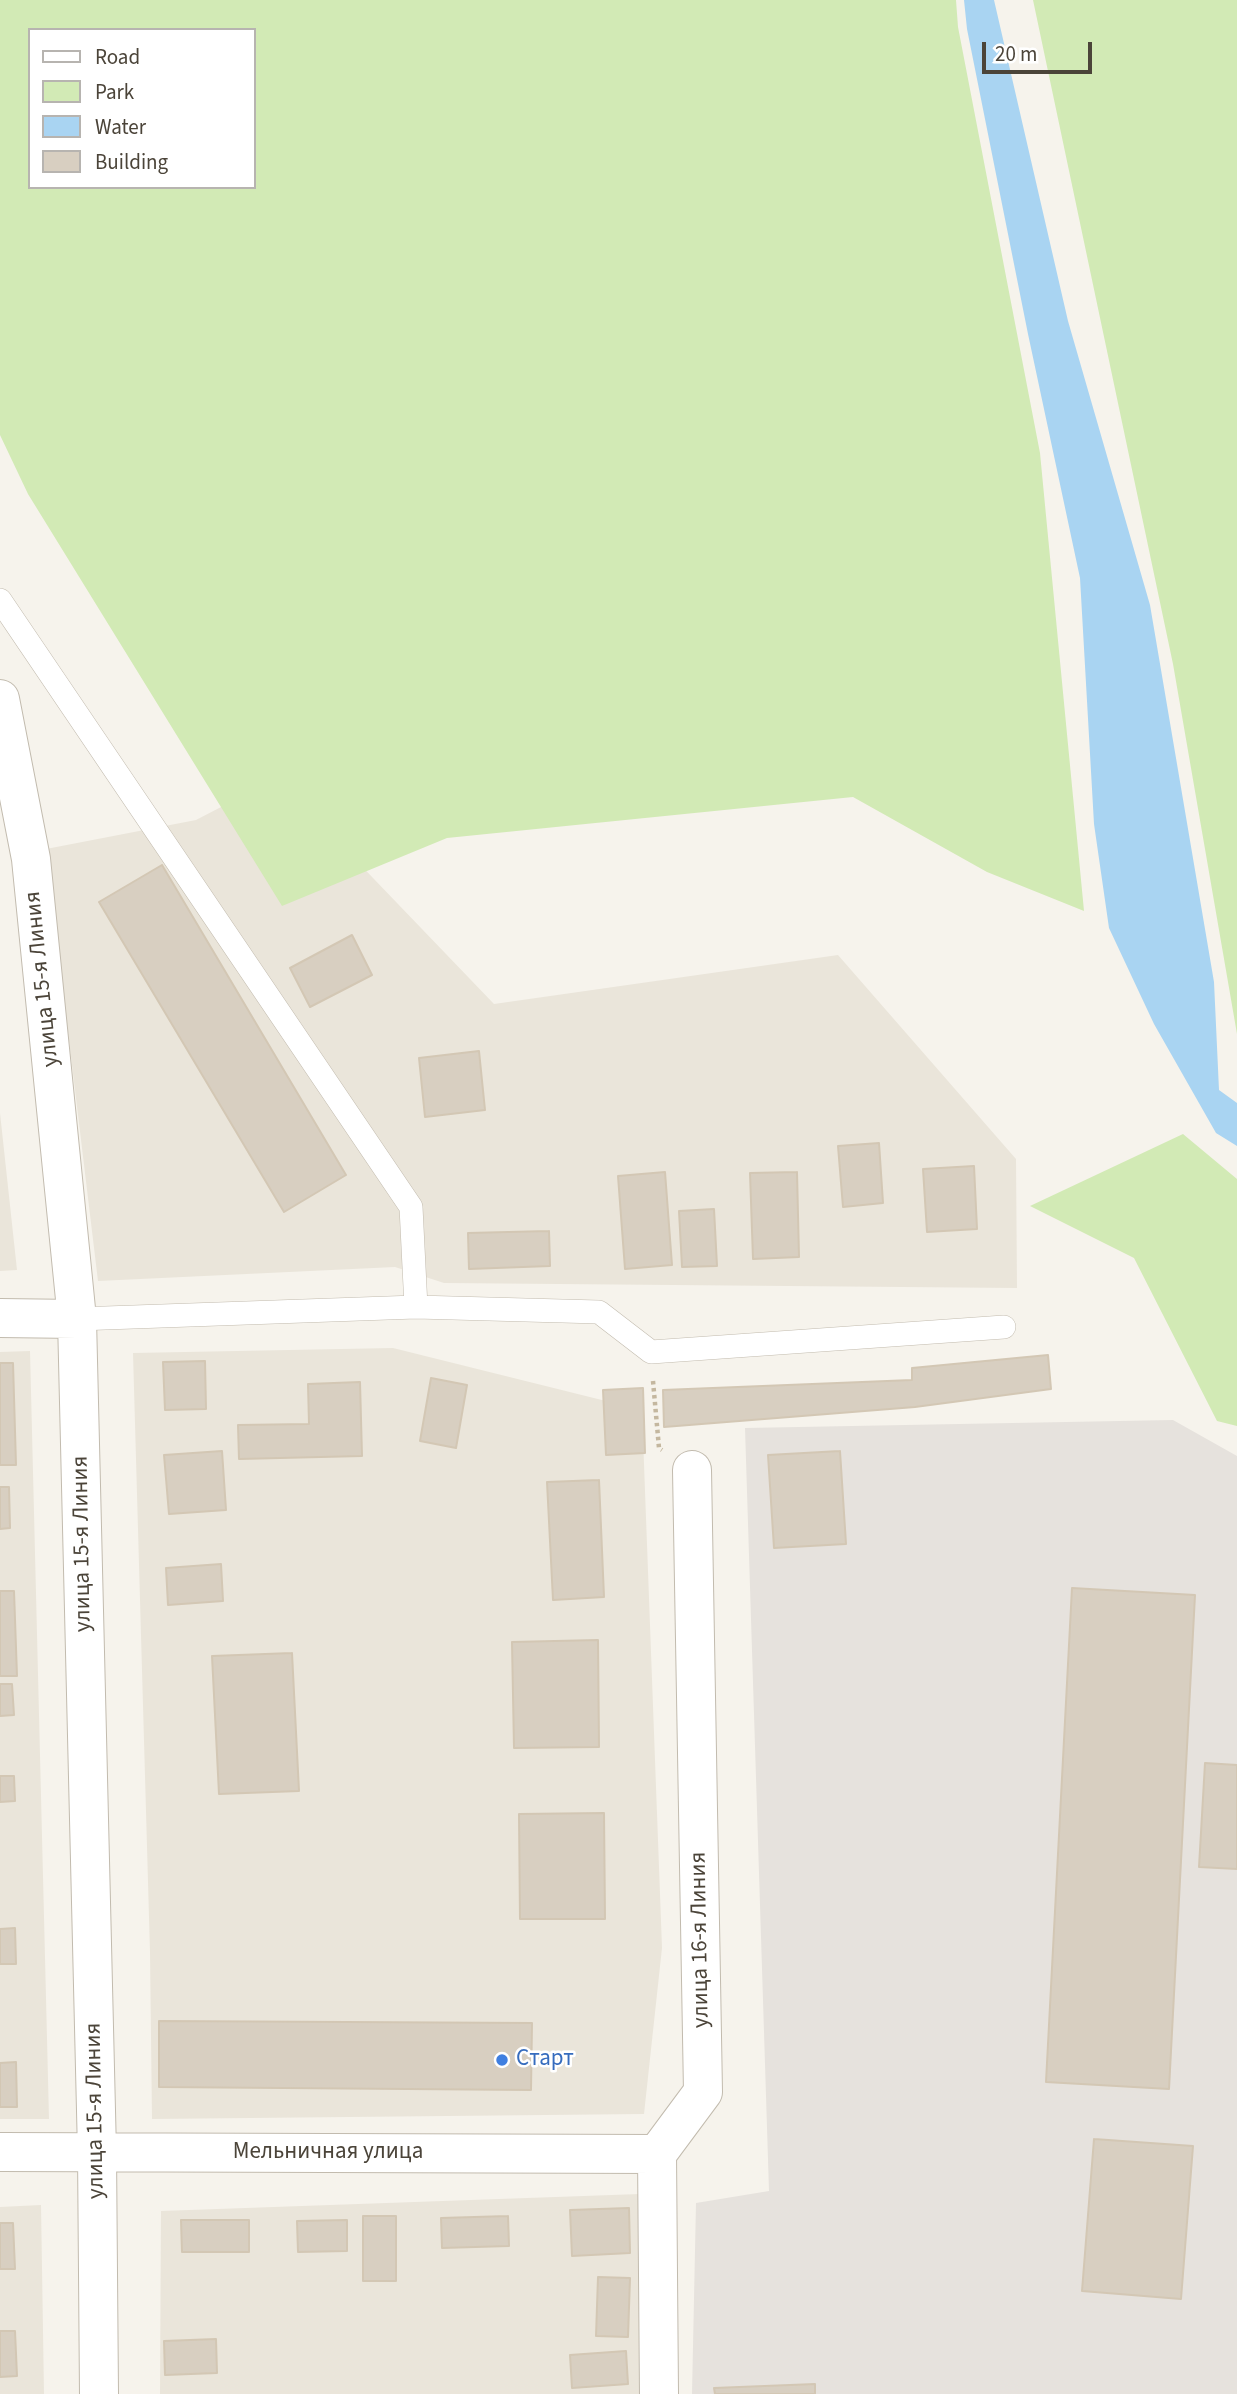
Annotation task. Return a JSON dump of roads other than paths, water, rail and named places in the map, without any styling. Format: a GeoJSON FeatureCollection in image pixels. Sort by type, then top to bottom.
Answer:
{"type":"FeatureCollection","features":[{"type":"Feature","properties":{"kind":"street","name":"улица 15-я Линия"},"geometry":{"type":"LineString","coordinates":[[0,699],[31,859],[77,1319],[97,2152],[99,2394]]}},
{"type":"Feature","properties":{"kind":"street"},"geometry":{"type":"LineString","coordinates":[[0,1318],[77,1319]]}},
{"type":"Feature","properties":{"kind":"street","name":"улица 16-я Линия"},"geometry":{"type":"LineString","coordinates":[[657,2154],[703,2092],[692,1470]]}},
{"type":"Feature","properties":{"kind":"street","name":"Мельничная улица"},"geometry":{"type":"LineString","coordinates":[[0,2152],[657,2154]]}},
{"type":"Feature","properties":{"kind":"street"},"geometry":{"type":"LineString","coordinates":[[657,2154],[659,2394]]}},
{"type":"Feature","properties":{"kind":"lane"},"geometry":{"type":"LineString","coordinates":[[0,600],[411,1207],[416,1307]]}},
{"type":"Feature","properties":{"kind":"lane"},"geometry":{"type":"LineString","coordinates":[[77,1319],[416,1307],[599,1312],[650,1352],[1004,1327]]}},
{"type":"Feature","properties":{"kind":"water"},"geometry":{"type":"Polygon","coordinates":[[[964,0],[994,0],[1068,321],[1150,605],[1214,982],[1219,1090],[1237,1103],[1237,1146],[1216,1133],[1154,1024],[1109,928],[1094,824],[1080,578],[1028,334],[967,29],[964,0]]]}},
{"type":"Feature","properties":{"kind":"place","name":"Cтарт"},"geometry":{"type":"Point","coordinates":[502,2060]}}]}
